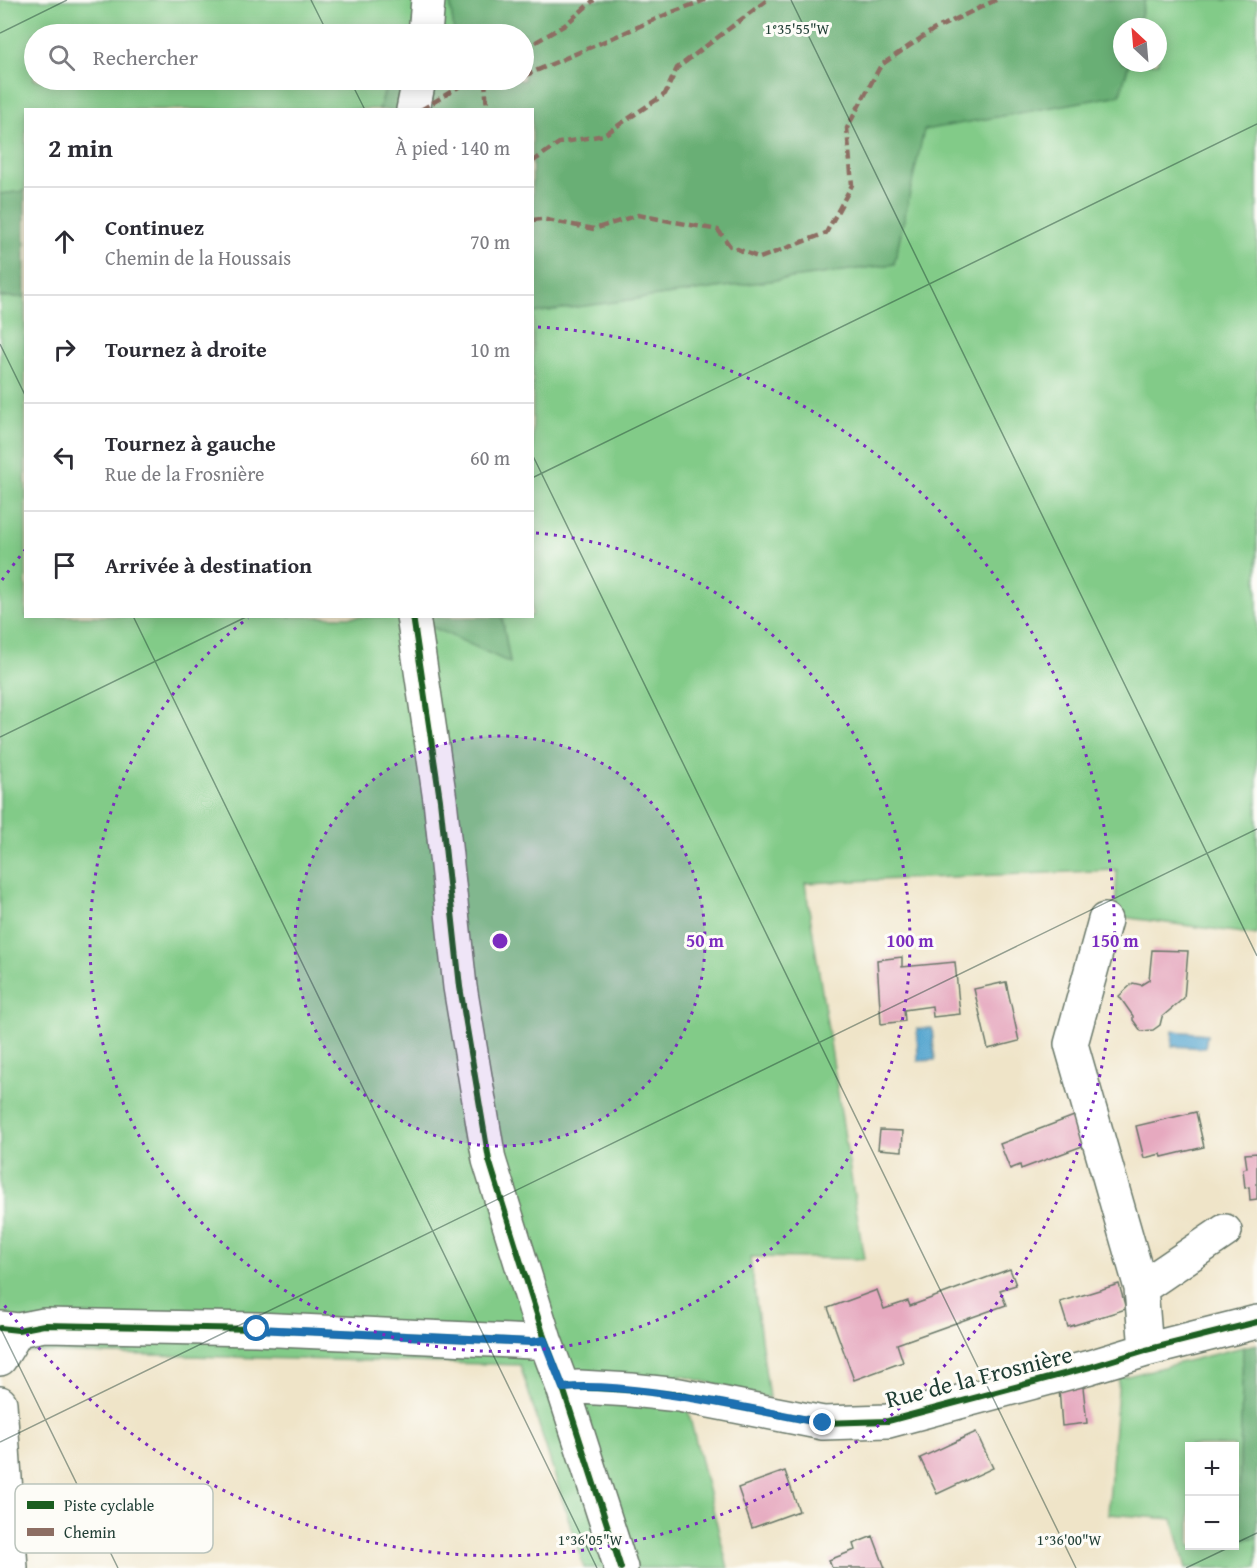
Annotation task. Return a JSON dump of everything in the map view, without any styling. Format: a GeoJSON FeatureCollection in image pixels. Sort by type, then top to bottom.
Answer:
{"type":"FeatureCollection","features":[{"type":"Feature","properties":{"kind":"street"},"geometry":{"type":"LineString","coordinates":[[426,24],[428,0]]}},
{"type":"Feature","properties":{"kind":"street"},"geometry":{"type":"LineString","coordinates":[[413,108],[417,90]]}},
{"type":"Feature","properties":{"kind":"street"},"geometry":{"type":"LineString","coordinates":[[413,618],[440,801],[460,987],[489,1160],[544,1340],[563,1388],[621,1568]]}},
{"type":"Feature","properties":{"kind":"street"},"geometry":{"type":"LineString","coordinates":[[1105,920],[1071,1044],[1141,1288],[1146,1350]]}},
{"type":"Feature","properties":{"kind":"street"},"geometry":{"type":"LineString","coordinates":[[1141,1288],[1225,1231]]}},
{"type":"Feature","properties":{"kind":"street","name":"Rue de la Frosnière"},"geometry":{"type":"LineString","coordinates":[[563,1388],[631,1389],[679,1395],[823,1423],[888,1421],[1257,1322]]}},
{"type":"Feature","properties":{"kind":"street"},"geometry":{"type":"LineString","coordinates":[[0,1359],[9,1329],[44,1325],[257,1329],[532,1342],[544,1340]]}},
{"type":"Feature","properties":{"kind":"street"},"geometry":{"type":"LineString","coordinates":[[0,1403],[11,1568]]}},
{"type":"Feature","properties":{"kind":"green space"},"geometry":{"type":"Polygon","coordinates":[[[0,0],[450,0],[453,24],[24,24],[24,90],[385,90],[379,108],[24,108],[24,191],[0,194],[0,0]]]}},
{"type":"Feature","properties":{"kind":"green space"},"geometry":{"type":"Polygon","coordinates":[[[450,0],[1145,0],[1140,18],[1113,18],[1113,72],[1126,72],[1120,95],[924,130],[894,264],[534,313],[534,108],[380,108],[385,90],[534,90],[534,24],[453,24],[450,0]]]}},
{"type":"Feature","properties":{"kind":"green space"},"geometry":{"type":"Polygon","coordinates":[[[1145,0],[1257,0],[1257,935],[1115,916],[1117,870],[805,883],[864,1259],[750,1257],[769,1398],[679,1375],[728,1568],[584,1568],[520,1365],[0,1351],[0,297],[24,297],[24,618],[413,618],[510,662],[502,618],[534,618],[534,313],[894,264],[923,130],[1120,95],[1126,72],[1167,72],[1167,18],[1140,18],[1145,0]]]}},
{"type":"Feature","properties":{"kind":"green space"},"geometry":{"type":"Polygon","coordinates":[[[24,191],[24,297],[0,297],[0,194],[24,191]]]}},
{"type":"Feature","properties":{"kind":"green space"},"geometry":{"type":"Polygon","coordinates":[[[413,618],[502,618],[510,663],[413,618]]]}},
{"type":"Feature","properties":{"kind":"green space"},"geometry":{"type":"Polygon","coordinates":[[[1257,1344],[1257,1537],[1239,1540],[1239,1501],[1243,1347],[1257,1344]]]}},
{"type":"Feature","properties":{"kind":"green space"},"geometry":{"type":"Polygon","coordinates":[[[1243,1347],[1239,1501],[1239,1442],[1185,1442],[1185,1550],[1239,1550],[1239,1540],[1257,1537],[1257,1568],[1186,1568],[1173,1519],[1108,1514],[1119,1378],[1243,1347]]]}},
{"type":"Feature","properties":{"kind":"water"},"geometry":{"type":"Polygon","coordinates":[[[932,1028],[935,1060],[918,1061],[917,1029],[932,1028]]]}},
{"type":"Feature","properties":{"kind":"water"},"geometry":{"type":"Polygon","coordinates":[[[1173,1031],[1207,1034],[1205,1048],[1172,1046],[1173,1031]]]}},
{"type":"Feature","properties":{"kind":"building"},"geometry":{"type":"Polygon","coordinates":[[[1152,950],[1188,951],[1184,998],[1162,1017],[1160,1025],[1153,1030],[1141,1031],[1119,996],[1133,983],[1141,985],[1149,980],[1152,950]]]}},
{"type":"Feature","properties":{"kind":"building"},"geometry":{"type":"Polygon","coordinates":[[[902,957],[902,967],[955,962],[960,1014],[933,1017],[932,1006],[904,1010],[905,1021],[881,1024],[877,960],[902,957]]]}},
{"type":"Feature","properties":{"kind":"building"},"geometry":{"type":"Polygon","coordinates":[[[1006,982],[1019,1041],[988,1049],[974,989],[1006,982]]]}},
{"type":"Feature","properties":{"kind":"building"},"geometry":{"type":"Polygon","coordinates":[[[1196,1112],[1204,1147],[1162,1157],[1161,1154],[1144,1158],[1136,1126],[1196,1112]]]}},
{"type":"Feature","properties":{"kind":"building"},"geometry":{"type":"Polygon","coordinates":[[[1082,1113],[1093,1142],[1021,1169],[1020,1165],[1010,1169],[1000,1144],[1082,1113]]]}},
{"type":"Feature","properties":{"kind":"building"},"geometry":{"type":"Polygon","coordinates":[[[880,1130],[903,1131],[902,1151],[878,1149],[880,1130]]]}},
{"type":"Feature","properties":{"kind":"building"},"geometry":{"type":"Polygon","coordinates":[[[1257,1153],[1257,1199],[1250,1200],[1249,1187],[1245,1188],[1243,1169],[1247,1168],[1245,1154],[1257,1153]]]}},
{"type":"Feature","properties":{"kind":"building"},"geometry":{"type":"Polygon","coordinates":[[[1010,1269],[1016,1285],[1000,1290],[1006,1305],[897,1344],[903,1362],[854,1380],[828,1308],[877,1290],[884,1309],[908,1301],[910,1306],[1010,1269]]]}},
{"type":"Feature","properties":{"kind":"building"},"geometry":{"type":"Polygon","coordinates":[[[1119,1284],[1126,1309],[1068,1327],[1060,1302],[1119,1284]]]}},
{"type":"Feature","properties":{"kind":"building"},"geometry":{"type":"Polygon","coordinates":[[[1083,1387],[1087,1423],[1062,1426],[1059,1389],[1083,1387]]]}},
{"type":"Feature","properties":{"kind":"building"},"geometry":{"type":"Polygon","coordinates":[[[976,1432],[993,1468],[937,1494],[920,1458],[976,1432]]]}},
{"type":"Feature","properties":{"kind":"building"},"geometry":{"type":"Polygon","coordinates":[[[785,1471],[799,1511],[752,1528],[738,1488],[785,1471]]]}},
{"type":"Feature","properties":{"kind":"building"},"geometry":{"type":"Polygon","coordinates":[[[873,1536],[885,1568],[832,1568],[829,1560],[855,1550],[853,1544],[873,1536]]]}},
{"type":"Feature","properties":{"kind":"marked path"},"geometry":{"type":"LineString","coordinates":[[534,43],[565,25],[594,0]]}},
{"type":"Feature","properties":{"kind":"marked path"},"geometry":{"type":"LineString","coordinates":[[534,72],[705,0]]}},
{"type":"Feature","properties":{"kind":"marked path"},"geometry":{"type":"LineString","coordinates":[[534,161],[559,143],[604,135],[665,94],[677,68],[767,0]]}},
{"type":"Feature","properties":{"kind":"marked path"},"geometry":{"type":"LineString","coordinates":[[534,220],[542,219],[594,229],[638,215],[718,230],[730,246],[760,258],[826,233],[852,185],[847,128],[881,65],[933,30],[996,0]]}},
{"type":"Feature","properties":{"kind":"marked path"},"geometry":{"type":"LineString","coordinates":[[424,108],[454,90]]}},
{"type":"Feature","properties":{"kind":"marked path"},"geometry":{"type":"LineString","coordinates":[[486,90],[487,108]]}},
{"type":"Feature","properties":{"kind":"cycle path"},"geometry":{"type":"LineString","coordinates":[[413,618],[440,800],[460,987],[489,1160],[545,1340],[563,1388],[621,1568]]}},
{"type":"Feature","properties":{"kind":"cycle path"},"geometry":{"type":"LineString","coordinates":[[563,1388],[631,1390],[679,1395],[823,1423],[888,1421],[1257,1322]]}},
{"type":"Feature","properties":{"kind":"cycle path"},"geometry":{"type":"LineString","coordinates":[[0,1328],[18,1330],[44,1325],[257,1329],[532,1342],[545,1340]]}},
{"type":"Feature","properties":{"kind":"route"},"geometry":{"type":"LineString","coordinates":[[257,1329],[532,1342],[544,1340],[563,1388],[631,1389],[679,1395],[823,1423]]}}]}
